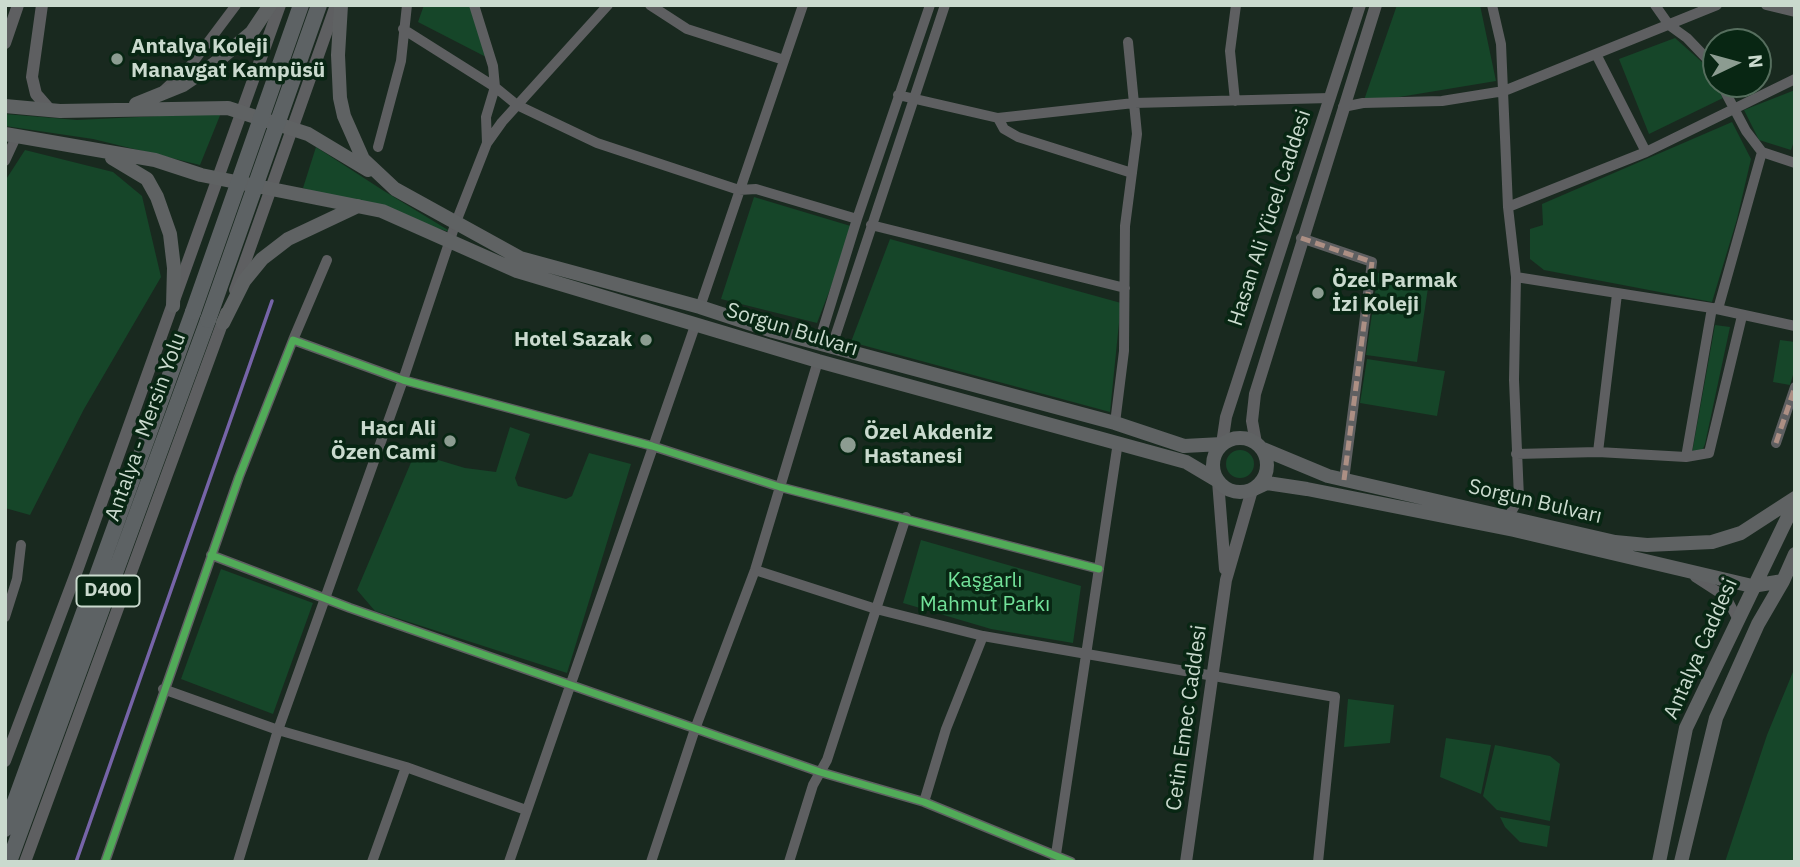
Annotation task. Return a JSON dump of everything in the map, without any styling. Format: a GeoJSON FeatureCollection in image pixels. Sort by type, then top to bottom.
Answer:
{"type":"FeatureCollection","features":[{"type":"Feature","properties":{"kind":"highway","name":"Antalya - Mersin Yolu"},"geometry":{"type":"LineString","coordinates":[[5,829],[208,318],[301,5]]}},
{"type":"Feature","properties":{"kind":"highway","name":"Antalya - Mersin Yolu"},"geometry":{"type":"LineString","coordinates":[[9,862],[319,5]]}},
{"type":"Feature","properties":{"kind":"main road"},"geometry":{"type":"LineString","coordinates":[[118,109],[155,98],[183,85],[229,54],[252,32],[270,5]]}},
{"type":"Feature","properties":{"kind":"main road"},"geometry":{"type":"LineString","coordinates":[[338,5],[338,80],[344,116],[363,159],[379,175]]}},
{"type":"Feature","properties":{"kind":"main road"},"geometry":{"type":"LineString","coordinates":[[5,106],[51,110],[208,106],[240,111],[308,134],[379,175]]}},
{"type":"Feature","properties":{"kind":"main road"},"geometry":{"type":"LineString","coordinates":[[11,134],[92,149],[131,167],[148,179],[170,234],[174,268],[173,306]]}},
{"type":"Feature","properties":{"kind":"main road","name":"Sorgun Bulvarı"},"geometry":{"type":"LineString","coordinates":[[92,149],[155,160],[216,178],[382,211],[517,271],[818,361],[1186,462],[1218,481]]}},
{"type":"Feature","properties":{"kind":"main road","name":"Sorgun Bulvarı"},"geometry":{"type":"LineString","coordinates":[[379,175],[395,189],[520,258],[700,307],[773,331],[1115,423],[1184,446],[1222,444]]}},
{"type":"Feature","properties":{"kind":"main road"},"geometry":{"type":"LineString","coordinates":[[208,318],[262,259],[298,234],[358,205]]}},
{"type":"Feature","properties":{"kind":"main road"},"geometry":{"type":"LineString","coordinates":[[1239,437],[1260,446],[1266,458],[1265,476],[1252,490],[1233,492],[1218,481],[1212,466],[1222,444],[1239,437]]}},
{"type":"Feature","properties":{"kind":"main road","name":"Sorgun Bulvarı"},"geometry":{"type":"LineString","coordinates":[[1260,446],[1273,456],[1345,480],[1615,542],[1647,545],[1712,542],[1757,524],[1795,500]]}},
{"type":"Feature","properties":{"kind":"main road","name":"Sorgun Bulvarı"},"geometry":{"type":"LineString","coordinates":[[1252,490],[1267,483],[1307,489],[1514,530],[1752,586]]}},
{"type":"Feature","properties":{"kind":"main road","name":"Antalya Caddesi"},"geometry":{"type":"LineString","coordinates":[[1659,862],[1686,728],[1752,586],[1790,517],[1795,500]]}},
{"type":"Feature","properties":{"kind":"main road"},"geometry":{"type":"LineString","coordinates":[[1757,524],[1790,517]]}},
{"type":"Feature","properties":{"kind":"main road","name":"Antalya Caddesi"},"geometry":{"type":"LineString","coordinates":[[1681,862],[1716,718],[1758,624],[1795,554]]}},
{"type":"Feature","properties":{"kind":"main road"},"geometry":{"type":"LineString","coordinates":[[1752,586],[1783,581]]}},
{"type":"Feature","properties":{"kind":"street"},"geometry":{"type":"LineString","coordinates":[[5,43],[18,5]]}},
{"type":"Feature","properties":{"kind":"street"},"geometry":{"type":"LineString","coordinates":[[42,5],[32,77],[36,94],[51,110]]}},
{"type":"Feature","properties":{"kind":"street"},"geometry":{"type":"LineString","coordinates":[[155,98],[191,65],[236,5]]}},
{"type":"Feature","properties":{"kind":"street"},"geometry":{"type":"LineString","coordinates":[[5,761],[173,306],[279,5]]}},
{"type":"Feature","properties":{"kind":"street"},"geometry":{"type":"LineString","coordinates":[[25,862],[208,318],[272,188],[338,5]]}},
{"type":"Feature","properties":{"kind":"street"},"geometry":{"type":"LineString","coordinates":[[378,148],[401,61],[407,5]]}},
{"type":"Feature","properties":{"kind":"street"},"geometry":{"type":"LineString","coordinates":[[474,5],[493,66],[495,87],[486,117],[487,143]]}},
{"type":"Feature","properties":{"kind":"street"},"geometry":{"type":"LineString","coordinates":[[238,862],[278,730],[403,380],[456,222],[487,143],[517,105],[608,5]]}},
{"type":"Feature","properties":{"kind":"street"},"geometry":{"type":"LineString","coordinates":[[650,5],[687,29],[784,60]]}},
{"type":"Feature","properties":{"kind":"street"},"geometry":{"type":"LineString","coordinates":[[700,307],[803,5]]}},
{"type":"Feature","properties":{"kind":"street"},"geometry":{"type":"LineString","coordinates":[[825,344],[856,219],[930,5]]}},
{"type":"Feature","properties":{"kind":"street"},"geometry":{"type":"LineString","coordinates":[[825,344],[871,225],[945,5]]}},
{"type":"Feature","properties":{"kind":"street"},"geometry":{"type":"LineString","coordinates":[[1235,102],[1230,51],[1236,5]]}},
{"type":"Feature","properties":{"kind":"street","name":"Hasan Ali Yücel Caddesi"},"geometry":{"type":"LineString","coordinates":[[1222,444],[1226,417],[1360,5]]}},
{"type":"Feature","properties":{"kind":"street","name":"Hasan Ali Yücel Caddesi"},"geometry":{"type":"LineString","coordinates":[[1260,446],[1252,421],[1255,394],[1301,237],[1376,5]]}},
{"type":"Feature","properties":{"kind":"street"},"geometry":{"type":"LineString","coordinates":[[1492,5],[1501,44],[1508,207],[1516,277],[1516,454],[1519,498],[1509,516]]}},
{"type":"Feature","properties":{"kind":"street"},"geometry":{"type":"LineString","coordinates":[[1655,5],[1669,25],[1702,54]]}},
{"type":"Feature","properties":{"kind":"street"},"geometry":{"type":"LineString","coordinates":[[1343,107],[1363,103],[1442,101],[1504,91],[1717,5]]}},
{"type":"Feature","properties":{"kind":"street"},"geometry":{"type":"LineString","coordinates":[[1766,5],[1795,12]]}},
{"type":"Feature","properties":{"kind":"street"},"geometry":{"type":"LineString","coordinates":[[403,29],[495,87],[517,105],[571,133],[739,190],[756,189],[856,219]]}},
{"type":"Feature","properties":{"kind":"street"},"geometry":{"type":"LineString","coordinates":[[1115,423],[1124,351],[1125,226],[1137,134],[1128,42]]}},
{"type":"Feature","properties":{"kind":"street"},"geometry":{"type":"LineString","coordinates":[[1597,55],[1646,152]]}},
{"type":"Feature","properties":{"kind":"street"},"geometry":{"type":"LineString","coordinates":[[1508,207],[1646,152],[1795,79]]}},
{"type":"Feature","properties":{"kind":"street"},"geometry":{"type":"LineString","coordinates":[[898,95],[998,118],[1134,103],[1330,98]]}},
{"type":"Feature","properties":{"kind":"street"},"geometry":{"type":"LineString","coordinates":[[1728,98],[1762,152],[1793,162],[1795,148]]}},
{"type":"Feature","properties":{"kind":"street"},"geometry":{"type":"LineString","coordinates":[[998,118],[1004,129],[1018,137],[1132,173]]}},
{"type":"Feature","properties":{"kind":"street"},"geometry":{"type":"LineString","coordinates":[[5,161],[11,134]]}},
{"type":"Feature","properties":{"kind":"street"},"geometry":{"type":"LineString","coordinates":[[1686,457],[1715,309],[1762,152]]}},
{"type":"Feature","properties":{"kind":"street"},"geometry":{"type":"LineString","coordinates":[[871,225],[1125,288]]}},
{"type":"Feature","properties":{"kind":"street"},"geometry":{"type":"LineString","coordinates":[[1301,237],[1372,262],[1345,480]]}},
{"type":"Feature","properties":{"kind":"street"},"geometry":{"type":"LineString","coordinates":[[105,862],[211,555],[293,340],[327,260]]}},
{"type":"Feature","properties":{"kind":"street"},"geometry":{"type":"LineString","coordinates":[[1516,277],[1715,309],[1795,326]]}},
{"type":"Feature","properties":{"kind":"street"},"geometry":{"type":"LineString","coordinates":[[1598,452],[1617,294]]}},
{"type":"Feature","properties":{"kind":"street"},"geometry":{"type":"LineString","coordinates":[[1516,454],[1598,452],[1702,457],[1709,453],[1713,446],[1742,316]]}},
{"type":"Feature","properties":{"kind":"street"},"geometry":{"type":"LineString","coordinates":[[509,862],[696,323]]}},
{"type":"Feature","properties":{"kind":"street"},"geometry":{"type":"LineString","coordinates":[[293,340],[403,380],[652,446],[780,487],[906,517],[1099,569]]}},
{"type":"Feature","properties":{"kind":"street"},"geometry":{"type":"LineString","coordinates":[[651,862],[695,729],[755,570],[818,361]]}},
{"type":"Feature","properties":{"kind":"street"},"geometry":{"type":"LineString","coordinates":[[1776,443],[1795,387]]}},
{"type":"Feature","properties":{"kind":"street"},"geometry":{"type":"LineString","coordinates":[[1056,860],[1118,442]]}},
{"type":"Feature","properties":{"kind":"street"},"geometry":{"type":"LineString","coordinates":[[1218,481],[1226,580]]}},
{"type":"Feature","properties":{"kind":"street"},"geometry":{"type":"LineString","coordinates":[[1226,580],[1252,490]]}},
{"type":"Feature","properties":{"kind":"street"},"geometry":{"type":"LineString","coordinates":[[789,862],[813,785],[827,761],[906,517]]}},
{"type":"Feature","properties":{"kind":"street"},"geometry":{"type":"LineString","coordinates":[[5,617],[18,579],[20,545]]}},
{"type":"Feature","properties":{"kind":"street"},"geometry":{"type":"LineString","coordinates":[[211,555],[326,599],[695,729],[820,772],[924,802],[1056,860],[1070,862]]}},
{"type":"Feature","properties":{"kind":"street","name":"Sorgun Bulvarı"},"geometry":{"type":"LineString","coordinates":[[1679,569],[1714,587],[1726,597],[1737,618]]}},
{"type":"Feature","properties":{"kind":"street"},"geometry":{"type":"LineString","coordinates":[[755,570],[876,609],[983,636],[1335,698],[1318,862]]}},
{"type":"Feature","properties":{"kind":"street"},"geometry":{"type":"LineString","coordinates":[[1783,581],[1795,570]]}},
{"type":"Feature","properties":{"kind":"street","name":"Cetin Emec Caddesi"},"geometry":{"type":"LineString","coordinates":[[1186,862],[1210,675],[1226,580]]}},
{"type":"Feature","properties":{"kind":"street"},"geometry":{"type":"LineString","coordinates":[[924,802],[946,729],[983,636]]}},
{"type":"Feature","properties":{"kind":"street"},"geometry":{"type":"LineString","coordinates":[[163,689],[278,730],[406,768],[526,810]]}},
{"type":"Feature","properties":{"kind":"street"},"geometry":{"type":"LineString","coordinates":[[372,862],[406,768]]}},
{"type":"Feature","properties":{"kind":"green space"},"geometry":{"type":"Polygon","coordinates":[[[424,5],[471,5],[488,58],[418,22],[424,5]]]}},
{"type":"Feature","properties":{"kind":"green space"},"geometry":{"type":"Polygon","coordinates":[[[1397,5],[1480,5],[1496,81],[1363,103],[1397,5]]]}},
{"type":"Feature","properties":{"kind":"green space"},"geometry":{"type":"Polygon","coordinates":[[[1675,38],[1702,62],[1702,98],[1723,98],[1649,134],[1619,59],[1675,38]]]}},
{"type":"Feature","properties":{"kind":"green space"},"geometry":{"type":"Polygon","coordinates":[[[1795,90],[1795,138],[1791,150],[1759,140],[1744,110],[1795,90]]]}},
{"type":"Feature","properties":{"kind":"green space"},"geometry":{"type":"Polygon","coordinates":[[[221,113],[200,165],[93,139],[5,126],[5,114],[77,120],[221,113]]]}},
{"type":"Feature","properties":{"kind":"green space"},"geometry":{"type":"Polygon","coordinates":[[[1732,122],[1751,159],[1737,219],[1712,302],[1544,270],[1530,259],[1530,229],[1543,225],[1542,204],[1732,122]]]}},
{"type":"Feature","properties":{"kind":"green space"},"geometry":{"type":"Polygon","coordinates":[[[316,147],[384,191],[453,233],[303,188],[316,147]]]}},
{"type":"Feature","properties":{"kind":"green space"},"geometry":{"type":"Polygon","coordinates":[[[25,150],[113,172],[142,196],[161,277],[84,409],[30,515],[5,508],[5,181],[25,150]]]}},
{"type":"Feature","properties":{"kind":"green space"},"geometry":{"type":"Polygon","coordinates":[[[754,197],[854,227],[817,323],[721,299],[754,197]]]}},
{"type":"Feature","properties":{"kind":"green space"},"geometry":{"type":"Polygon","coordinates":[[[890,239],[1121,303],[1110,412],[851,342],[890,239]]]}},
{"type":"Feature","properties":{"kind":"green space"},"geometry":{"type":"Polygon","coordinates":[[[1378,273],[1429,281],[1417,362],[1366,355],[1378,273]]]}},
{"type":"Feature","properties":{"kind":"green space"},"geometry":{"type":"Polygon","coordinates":[[[1715,325],[1730,327],[1705,444],[1702,451],[1692,453],[1715,325]]]}},
{"type":"Feature","properties":{"kind":"green space"},"geometry":{"type":"Polygon","coordinates":[[[1780,340],[1795,342],[1795,368],[1790,385],[1773,382],[1780,340]]]}},
{"type":"Feature","properties":{"kind":"green space"},"geometry":{"type":"Polygon","coordinates":[[[1367,359],[1445,371],[1437,416],[1360,403],[1367,359]]]}},
{"type":"Feature","properties":{"kind":"green space"},"geometry":{"type":"Polygon","coordinates":[[[510,427],[530,434],[515,478],[518,486],[566,499],[572,496],[589,453],[631,464],[567,673],[375,611],[357,590],[415,453],[465,468],[496,472],[510,427]]]}},
{"type":"Feature","properties":{"kind":"green space"},"geometry":{"type":"Polygon","coordinates":[[[1240,450],[1250,454],[1254,464],[1250,474],[1240,478],[1230,474],[1226,464],[1230,454],[1240,450]]]}},
{"type":"Feature","properties":{"kind":"green space","name":"Kaşgarlı Mahmut Parkı"},"geometry":{"type":"Polygon","coordinates":[[[921,540],[1081,586],[1073,643],[991,629],[903,603],[921,540]]]}},
{"type":"Feature","properties":{"kind":"green space"},"geometry":{"type":"Polygon","coordinates":[[[221,569],[313,603],[273,714],[181,679],[221,569]]]}},
{"type":"Feature","properties":{"kind":"green space"},"geometry":{"type":"Polygon","coordinates":[[[1795,667],[1795,862],[1725,862],[1767,735],[1795,667]]]}},
{"type":"Feature","properties":{"kind":"green space"},"geometry":{"type":"Polygon","coordinates":[[[1348,699],[1394,705],[1390,743],[1344,747],[1348,699]]]}},
{"type":"Feature","properties":{"kind":"green space"},"geometry":{"type":"Polygon","coordinates":[[[1446,738],[1491,745],[1481,794],[1440,777],[1446,738]]]}},
{"type":"Feature","properties":{"kind":"green space"},"geometry":{"type":"Polygon","coordinates":[[[1495,745],[1550,756],[1560,764],[1550,821],[1497,810],[1483,796],[1495,745]]]}},
{"type":"Feature","properties":{"kind":"green space"},"geometry":{"type":"Polygon","coordinates":[[[1500,817],[1550,826],[1547,847],[1520,842],[1505,827],[1500,817]]]}},
{"type":"Feature","properties":{"kind":"waterway"},"geometry":{"type":"LineString","coordinates":[[76,862],[272,301]]}},
{"type":"Feature","properties":{"kind":"marked path"},"geometry":{"type":"LineString","coordinates":[[1301,238],[1372,262],[1344,480]]}},
{"type":"Feature","properties":{"kind":"marked path"},"geometry":{"type":"LineString","coordinates":[[1776,443],[1795,387]]}},
{"type":"Feature","properties":{"kind":"cycle path"},"geometry":{"type":"LineString","coordinates":[[105,862],[239,477],[293,340],[403,380],[652,446],[780,487],[1099,569]]}},
{"type":"Feature","properties":{"kind":"cycle path"},"geometry":{"type":"LineString","coordinates":[[211,555],[350,608],[820,772],[924,802],[1071,862]]}},
{"type":"Feature","properties":{"kind":"place","name":"Antalya Koleji Manavgat Kampüsü"},"geometry":{"type":"Point","coordinates":[117,59]}},
{"type":"Feature","properties":{"kind":"place","name":"Özel Parmak İzi Koleji"},"geometry":{"type":"Point","coordinates":[1318,293]}},
{"type":"Feature","properties":{"kind":"place","name":"Hotel Sazak"},"geometry":{"type":"Point","coordinates":[646,340]}},
{"type":"Feature","properties":{"kind":"place","name":"Hacı Ali Özen Cami"},"geometry":{"type":"Point","coordinates":[450,441]}},
{"type":"Feature","properties":{"kind":"place","name":"Özel Akdeniz Hastanesi"},"geometry":{"type":"Point","coordinates":[848,445]}}]}
